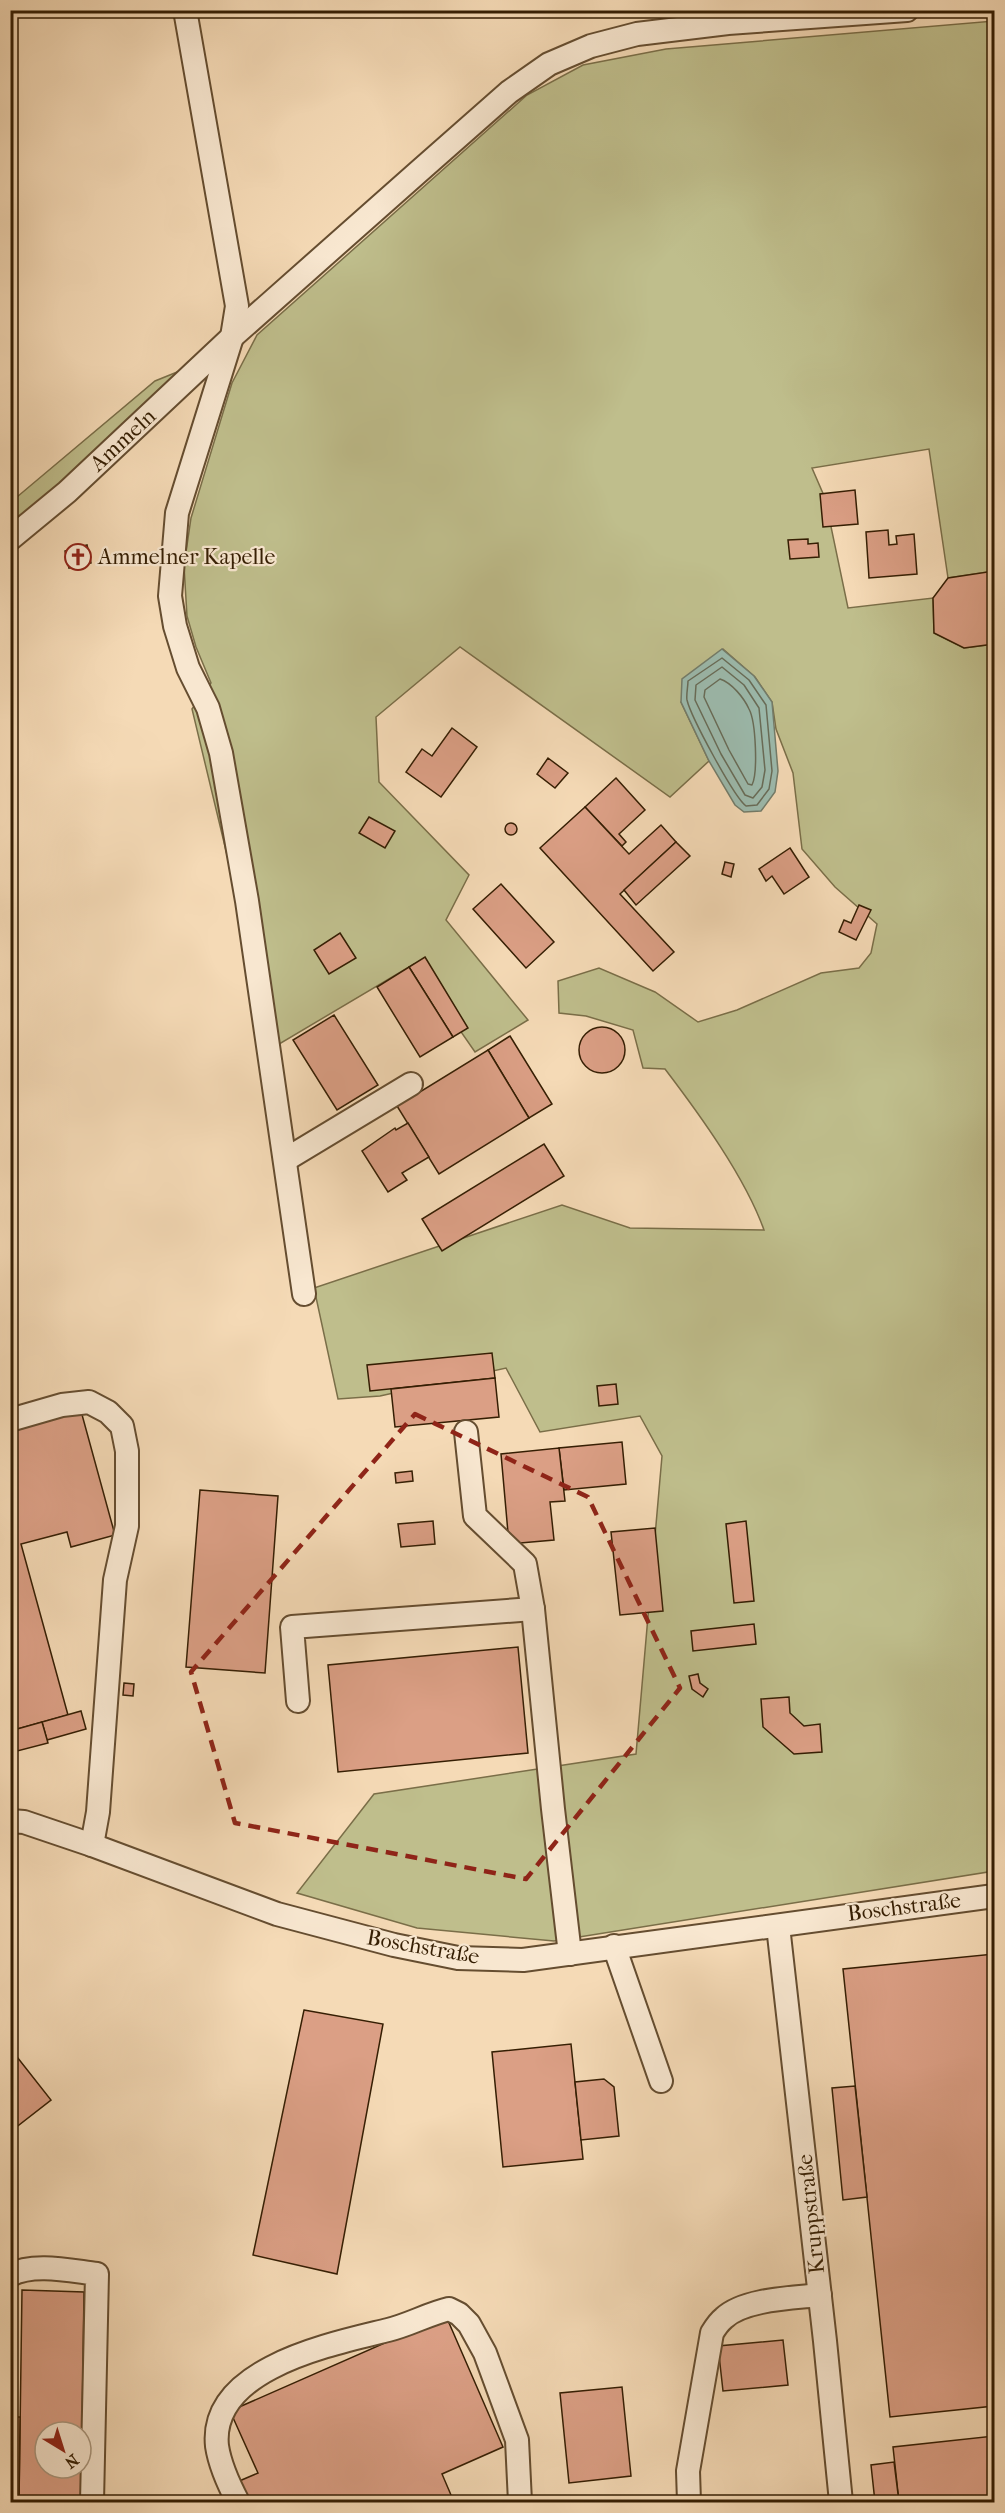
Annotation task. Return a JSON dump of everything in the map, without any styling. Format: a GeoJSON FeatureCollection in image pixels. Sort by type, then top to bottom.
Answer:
{"type":"FeatureCollection","features":[{"type":"Feature","properties":{"kind":"street"},"geometry":{"type":"LineString","coordinates":[[185,10],[237,306],[232,337],[177,513],[170,596],[175,626],[188,668],[208,708],[221,753],[247,901],[304,1294]]}},
{"type":"Feature","properties":{"kind":"street","name":"Ammeln"},"geometry":{"type":"LineString","coordinates":[[10,539],[67,492],[232,337],[509,92],[549,64],[591,46],[637,34],[728,23],[907,10]]}},
{"type":"Feature","properties":{"kind":"street"},"geometry":{"type":"LineString","coordinates":[[285,1160],[411,1084]]}},
{"type":"Feature","properties":{"kind":"street"},"geometry":{"type":"LineString","coordinates":[[10,1420],[62,1405],[89,1402],[108,1412],[122,1426],[127,1451],[127,1526],[115,1580],[98,1812],[93,1845]]}},
{"type":"Feature","properties":{"kind":"street"},"geometry":{"type":"LineString","coordinates":[[466,1432],[475,1516],[525,1564],[533,1609],[570,1954]]}},
{"type":"Feature","properties":{"kind":"street"},"geometry":{"type":"LineString","coordinates":[[298,1701],[292,1627],[533,1609]]}},
{"type":"Feature","properties":{"kind":"street","name":"Boschstraße"},"geometry":{"type":"LineString","coordinates":[[10,1821],[24,1822],[93,1845],[277,1914],[394,1945],[458,1958],[523,1960],[994,1896]]}},
{"type":"Feature","properties":{"kind":"street","name":"Kruppstraße"},"geometry":{"type":"LineString","coordinates":[[778,1926],[820,2295],[836,2502]]}},
{"type":"Feature","properties":{"kind":"street"},"geometry":{"type":"LineString","coordinates":[[614,1946],[661,2081]]}},
{"type":"Feature","properties":{"kind":"street"},"geometry":{"type":"LineString","coordinates":[[10,2276],[18,2271],[52,2269],[97,2274],[92,2502]]}},
{"type":"Feature","properties":{"kind":"street"},"geometry":{"type":"LineString","coordinates":[[689,2502],[688,2471],[712,2333],[724,2317],[740,2309],[757,2304],[820,2295]]}},
{"type":"Feature","properties":{"kind":"street"},"geometry":{"type":"LineString","coordinates":[[237,2502],[224,2472],[217,2445],[220,2418],[230,2398],[247,2381],[271,2366],[355,2338],[396,2329],[449,2309],[459,2314],[469,2324],[485,2353],[517,2440],[520,2502]]}},
{"type":"Feature","properties":{"kind":"highlighted area"},"geometry":{"type":"Polygon","coordinates":[[[415,1414],[588,1497],[680,1688],[526,1879],[235,1823],[191,1672],[415,1414]]]}},
{"type":"Feature","properties":{"kind":"shaded area"},"geometry":{"type":"Polygon","coordinates":[[[994,21],[994,571],[948,578],[929,449],[812,468],[825,498],[848,608],[933,598],[934,633],[964,648],[994,644],[994,1871],[554,1941],[417,1928],[297,1893],[374,1794],[636,1754],[662,1456],[640,1416],[540,1432],[506,1368],[380,1396],[338,1399],[314,1288],[562,1205],[630,1228],[764,1230],[734,1168],[679,1087],[665,1069],[643,1068],[633,1030],[586,1016],[559,1013],[558,981],[599,968],[655,992],[698,1022],[737,1010],[821,973],[859,968],[871,953],[877,924],[835,887],[802,849],[793,773],[776,729],[772,702],[755,677],[723,649],[681,702],[709,761],[670,797],[460,647],[376,717],[379,782],[469,875],[446,920],[528,1020],[475,1052],[414,964],[259,1056],[234,884],[192,709],[211,683],[196,647],[187,616],[184,566],[191,518],[232,383],[257,335],[527,95],[583,65],[666,49],[994,21]]]}},
{"type":"Feature","properties":{"kind":"shaded area"},"geometry":{"type":"Polygon","coordinates":[[[197,364],[65,484],[11,526],[11,502],[155,381],[197,364]]]}},
{"type":"Feature","properties":{"kind":"water"},"geometry":{"type":"Polygon","coordinates":[[[722,649],[754,676],[772,702],[778,771],[775,792],[761,811],[744,812],[735,805],[709,761],[681,702],[682,679],[722,649]]]}},
{"type":"Feature","properties":{"kind":"building"},"geometry":{"type":"Polygon","coordinates":[[[855,490],[858,524],[823,527],[820,494],[855,490]]]}},
{"type":"Feature","properties":{"kind":"building"},"geometry":{"type":"Polygon","coordinates":[[[888,530],[889,545],[897,544],[896,536],[914,534],[917,574],[869,578],[866,532],[888,530]]]}},
{"type":"Feature","properties":{"kind":"building"},"geometry":{"type":"Polygon","coordinates":[[[808,539],[808,544],[818,543],[819,557],[790,559],[788,540],[808,539]]]}},
{"type":"Feature","properties":{"kind":"building","name":"Ammelner Kapelle"},"geometry":{"type":"Polygon","coordinates":[[[87,545],[91,563],[69,568],[65,551],[87,545]]]}},
{"type":"Feature","properties":{"kind":"building"},"geometry":{"type":"Polygon","coordinates":[[[994,571],[994,644],[964,648],[934,633],[933,598],[948,578],[994,571]]]}},
{"type":"Feature","properties":{"kind":"building"},"geometry":{"type":"Polygon","coordinates":[[[452,728],[477,747],[441,797],[406,772],[422,749],[432,756],[452,728]]]}},
{"type":"Feature","properties":{"kind":"building"},"geometry":{"type":"Polygon","coordinates":[[[548,758],[568,773],[555,788],[537,774],[548,758]]]}},
{"type":"Feature","properties":{"kind":"building"},"geometry":{"type":"Polygon","coordinates":[[[616,778],[645,810],[619,834],[626,842],[622,846],[585,807],[616,778]]]}},
{"type":"Feature","properties":{"kind":"building"},"geometry":{"type":"Polygon","coordinates":[[[585,807],[629,854],[661,825],[676,842],[620,894],[674,952],[653,971],[540,848],[585,807]]]}},
{"type":"Feature","properties":{"kind":"building"},"geometry":{"type":"Polygon","coordinates":[[[369,817],[395,831],[385,848],[359,833],[369,817]]]}},
{"type":"Feature","properties":{"kind":"building"},"geometry":{"type":"Polygon","coordinates":[[[513,823],[517,829],[513,835],[509,835],[505,827],[513,823]]]}},
{"type":"Feature","properties":{"kind":"building"},"geometry":{"type":"Polygon","coordinates":[[[676,842],[690,856],[636,905],[624,890],[676,842]]]}},
{"type":"Feature","properties":{"kind":"building"},"geometry":{"type":"Polygon","coordinates":[[[790,848],[809,877],[784,894],[772,876],[766,881],[759,869],[790,848]]]}},
{"type":"Feature","properties":{"kind":"building"},"geometry":{"type":"Polygon","coordinates":[[[725,862],[734,864],[731,877],[722,874],[725,862]]]}},
{"type":"Feature","properties":{"kind":"building"},"geometry":{"type":"Polygon","coordinates":[[[501,884],[554,942],[526,968],[473,909],[501,884]]]}},
{"type":"Feature","properties":{"kind":"building"},"geometry":{"type":"Polygon","coordinates":[[[859,905],[871,910],[856,940],[839,932],[844,920],[851,923],[859,905]]]}},
{"type":"Feature","properties":{"kind":"building"},"geometry":{"type":"Polygon","coordinates":[[[340,933],[356,958],[329,974],[314,950],[340,933]]]}},
{"type":"Feature","properties":{"kind":"building"},"geometry":{"type":"Polygon","coordinates":[[[425,957],[468,1028],[453,1037],[409,967],[425,957]]]}},
{"type":"Feature","properties":{"kind":"building"},"geometry":{"type":"Polygon","coordinates":[[[409,967],[453,1037],[420,1057],[377,987],[409,967]]]}},
{"type":"Feature","properties":{"kind":"building"},"geometry":{"type":"Polygon","coordinates":[[[334,1015],[378,1085],[337,1110],[293,1040],[334,1015]]]}},
{"type":"Feature","properties":{"kind":"building"},"geometry":{"type":"Polygon","coordinates":[[[602,1027],[618,1034],[625,1050],[618,1066],[602,1073],[586,1066],[579,1050],[586,1034],[602,1027]]]}},
{"type":"Feature","properties":{"kind":"building"},"geometry":{"type":"Polygon","coordinates":[[[510,1036],[552,1104],[529,1118],[488,1050],[510,1036]]]}},
{"type":"Feature","properties":{"kind":"building"},"geometry":{"type":"Polygon","coordinates":[[[488,1050],[529,1118],[439,1174],[397,1106],[488,1050]]]}},
{"type":"Feature","properties":{"kind":"building"},"geometry":{"type":"Polygon","coordinates":[[[408,1123],[429,1157],[402,1173],[407,1180],[388,1192],[362,1151],[395,1128],[396,1130],[408,1123]]]}},
{"type":"Feature","properties":{"kind":"building"},"geometry":{"type":"Polygon","coordinates":[[[544,1144],[564,1176],[442,1251],[422,1219],[544,1144]]]}},
{"type":"Feature","properties":{"kind":"building"},"geometry":{"type":"Polygon","coordinates":[[[492,1353],[495,1378],[370,1391],[367,1365],[492,1353]]]}},
{"type":"Feature","properties":{"kind":"building"},"geometry":{"type":"Polygon","coordinates":[[[495,1378],[499,1417],[395,1427],[391,1389],[495,1378]]]}},
{"type":"Feature","properties":{"kind":"building"},"geometry":{"type":"Polygon","coordinates":[[[616,1384],[618,1404],[599,1406],[597,1386],[616,1384]]]}},
{"type":"Feature","properties":{"kind":"building"},"geometry":{"type":"Polygon","coordinates":[[[81,1411],[115,1535],[71,1547],[67,1532],[21,1544],[68,1715],[10,1731],[10,1431],[81,1411]]]}},
{"type":"Feature","properties":{"kind":"building"},"geometry":{"type":"Polygon","coordinates":[[[622,1442],[626,1484],[564,1490],[559,1448],[622,1442]]]}},
{"type":"Feature","properties":{"kind":"building"},"geometry":{"type":"Polygon","coordinates":[[[559,1448],[565,1501],[550,1502],[554,1540],[509,1544],[501,1454],[559,1448]]]}},
{"type":"Feature","properties":{"kind":"building"},"geometry":{"type":"Polygon","coordinates":[[[412,1471],[413,1481],[396,1483],[395,1473],[412,1471]]]}},
{"type":"Feature","properties":{"kind":"building"},"geometry":{"type":"Polygon","coordinates":[[[200,1490],[278,1496],[265,1673],[186,1667],[200,1490]]]}},
{"type":"Feature","properties":{"kind":"building"},"geometry":{"type":"Polygon","coordinates":[[[433,1521],[435,1544],[401,1547],[398,1524],[433,1521]]]}},
{"type":"Feature","properties":{"kind":"building"},"geometry":{"type":"Polygon","coordinates":[[[746,1521],[754,1601],[734,1603],[726,1524],[746,1521]]]}},
{"type":"Feature","properties":{"kind":"building"},"geometry":{"type":"Polygon","coordinates":[[[655,1528],[663,1611],[620,1615],[611,1532],[655,1528]]]}},
{"type":"Feature","properties":{"kind":"building"},"geometry":{"type":"Polygon","coordinates":[[[754,1624],[756,1644],[693,1651],[691,1631],[754,1624]]]}},
{"type":"Feature","properties":{"kind":"building"},"geometry":{"type":"Polygon","coordinates":[[[518,1647],[528,1753],[338,1772],[328,1665],[518,1647]]]}},
{"type":"Feature","properties":{"kind":"building"},"geometry":{"type":"Polygon","coordinates":[[[698,1674],[700,1683],[708,1689],[703,1697],[692,1689],[689,1676],[698,1674]]]}},
{"type":"Feature","properties":{"kind":"building"},"geometry":{"type":"Polygon","coordinates":[[[124,1683],[134,1684],[133,1696],[123,1695],[124,1683]]]}},
{"type":"Feature","properties":{"kind":"building"},"geometry":{"type":"Polygon","coordinates":[[[789,1697],[790,1713],[804,1726],[820,1724],[822,1752],[794,1754],[763,1727],[761,1699],[789,1697]]]}},
{"type":"Feature","properties":{"kind":"building"},"geometry":{"type":"Polygon","coordinates":[[[81,1711],[86,1729],[47,1740],[42,1722],[81,1711]]]}},
{"type":"Feature","properties":{"kind":"building"},"geometry":{"type":"Polygon","coordinates":[[[42,1722],[48,1743],[13,1752],[14,1757],[10,1758],[10,1731],[42,1722]]]}},
{"type":"Feature","properties":{"kind":"building"},"geometry":{"type":"Polygon","coordinates":[[[994,1954],[994,2406],[890,2417],[843,1969],[994,1954]]]}},
{"type":"Feature","properties":{"kind":"building"},"geometry":{"type":"Polygon","coordinates":[[[304,2010],[383,2024],[337,2274],[253,2255],[304,2010]]]}},
{"type":"Feature","properties":{"kind":"building"},"geometry":{"type":"Polygon","coordinates":[[[571,2044],[583,2159],[503,2167],[492,2052],[571,2044]]]}},
{"type":"Feature","properties":{"kind":"building"},"geometry":{"type":"Polygon","coordinates":[[[10,2048],[51,2100],[10,2132],[10,2048]]]}},
{"type":"Feature","properties":{"kind":"building"},"geometry":{"type":"Polygon","coordinates":[[[604,2079],[614,2087],[619,2136],[581,2140],[575,2082],[604,2079]]]}},
{"type":"Feature","properties":{"kind":"building"},"geometry":{"type":"Polygon","coordinates":[[[855,2086],[867,2197],[843,2200],[832,2088],[855,2086]]]}},
{"type":"Feature","properties":{"kind":"building"},"geometry":{"type":"Polygon","coordinates":[[[22,2290],[84,2292],[82,2420],[33,2420],[33,2480],[81,2480],[81,2502],[19,2502],[22,2290]]]}},
{"type":"Feature","properties":{"kind":"building"},"geometry":{"type":"Polygon","coordinates":[[[446,2316],[503,2447],[442,2474],[454,2502],[246,2502],[237,2482],[258,2473],[230,2411],[446,2316]]]}},
{"type":"Feature","properties":{"kind":"building"},"geometry":{"type":"Polygon","coordinates":[[[783,2340],[788,2385],[723,2391],[718,2346],[783,2340]]]}},
{"type":"Feature","properties":{"kind":"building"},"geometry":{"type":"Polygon","coordinates":[[[622,2387],[631,2476],[569,2483],[560,2393],[622,2387]]]}},
{"type":"Feature","properties":{"kind":"building"},"geometry":{"type":"Polygon","coordinates":[[[10,2417],[20,2417],[19,2502],[10,2502],[10,2417]]]}},
{"type":"Feature","properties":{"kind":"building"},"geometry":{"type":"Polygon","coordinates":[[[994,2436],[994,2502],[899,2502],[893,2447],[994,2436]]]}},
{"type":"Feature","properties":{"kind":"building"},"geometry":{"type":"Polygon","coordinates":[[[894,2462],[899,2502],[875,2502],[871,2465],[894,2462]]]}},
{"type":"Feature","properties":{"kind":"place","name":"Ammelner Kapelle"},"geometry":{"type":"Point","coordinates":[78,557]}}]}
